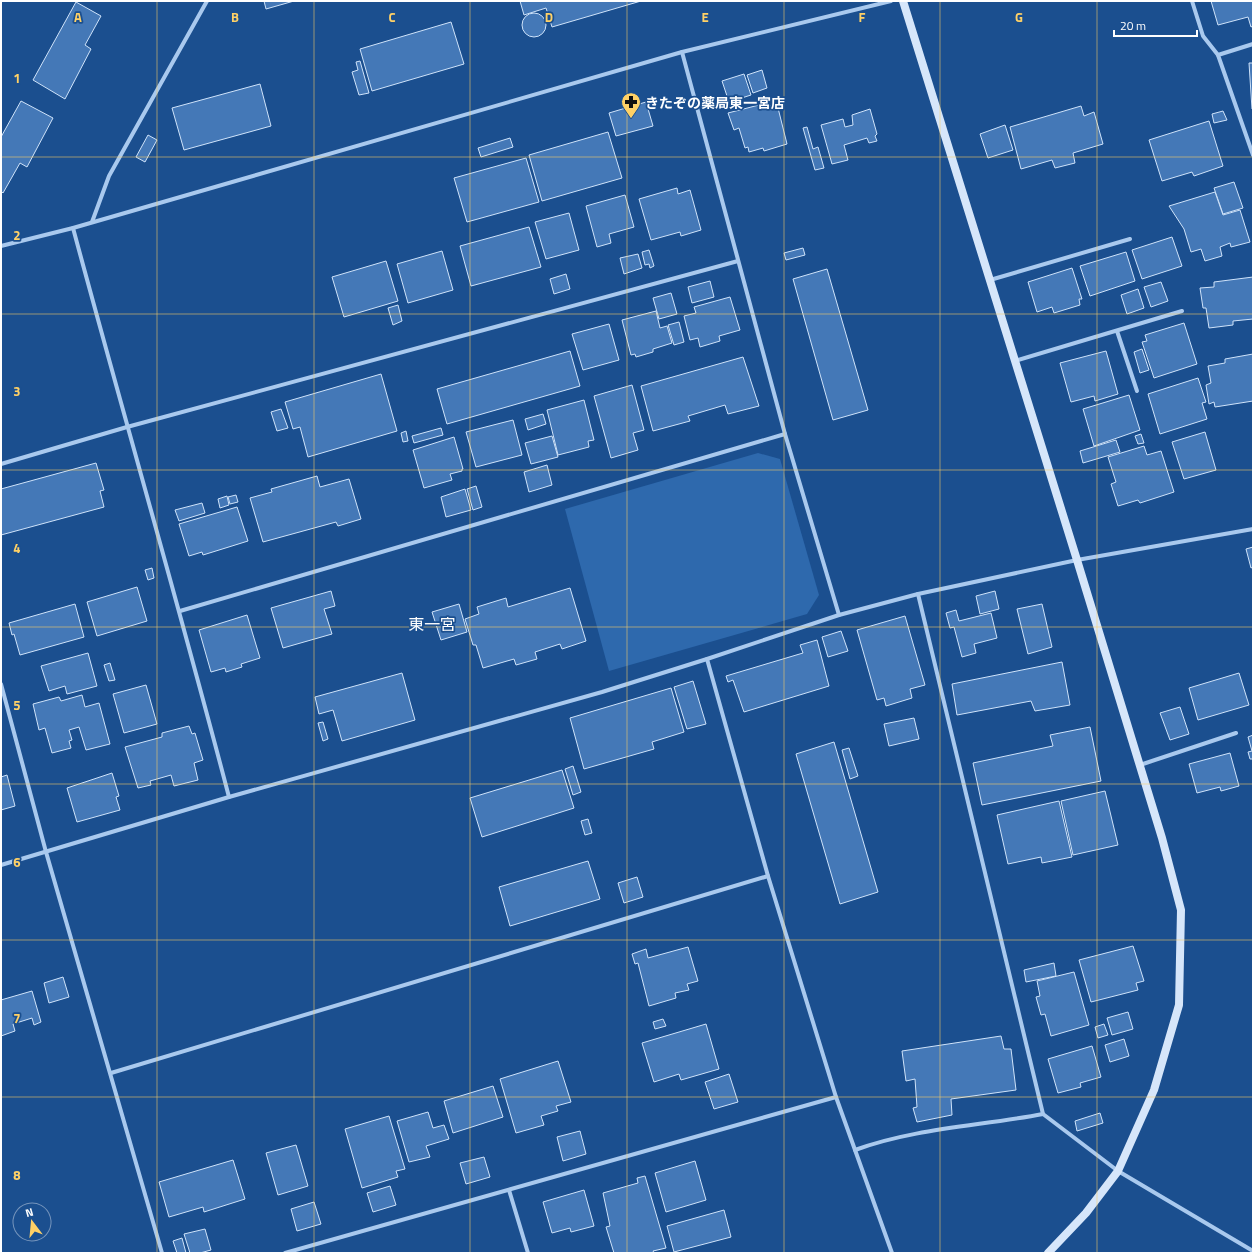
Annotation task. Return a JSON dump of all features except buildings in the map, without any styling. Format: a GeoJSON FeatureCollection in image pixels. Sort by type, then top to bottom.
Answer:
{"type":"FeatureCollection","features":[{"type":"Feature","properties":{"kind":"street"},"geometry":{"type":"LineString","coordinates":[[92,222],[109,176],[207,1]]}},
{"type":"Feature","properties":{"kind":"street"},"geometry":{"type":"LineString","coordinates":[[1,246],[73,228],[682,52],[891,1]]}},
{"type":"Feature","properties":{"kind":"street"},"geometry":{"type":"LineString","coordinates":[[903,1],[1140,765],[1162,838],[1181,910],[1179,1005],[1154,1090],[1118,1171],[1086,1213],[1048,1253]]}},
{"type":"Feature","properties":{"kind":"street"},"geometry":{"type":"LineString","coordinates":[[1192,1],[1203,36],[1218,55],[1253,155]]}},
{"type":"Feature","properties":{"kind":"street"},"geometry":{"type":"LineString","coordinates":[[1218,55],[1253,44]]}},
{"type":"Feature","properties":{"kind":"street"},"geometry":{"type":"LineString","coordinates":[[682,52],[785,434],[839,615]]}},
{"type":"Feature","properties":{"kind":"street"},"geometry":{"type":"LineString","coordinates":[[73,228],[127,427],[180,611],[229,797]]}},
{"type":"Feature","properties":{"kind":"street"},"geometry":{"type":"LineString","coordinates":[[990,281],[1130,239]]}},
{"type":"Feature","properties":{"kind":"street"},"geometry":{"type":"LineString","coordinates":[[1,464],[127,427],[738,261]]}},
{"type":"Feature","properties":{"kind":"street"},"geometry":{"type":"LineString","coordinates":[[1015,361],[1182,311]]}},
{"type":"Feature","properties":{"kind":"street"},"geometry":{"type":"LineString","coordinates":[[1117,331],[1136,391]]}},
{"type":"Feature","properties":{"kind":"street"},"geometry":{"type":"LineString","coordinates":[[180,611],[785,434]]}},
{"type":"Feature","properties":{"kind":"street"},"geometry":{"type":"LineString","coordinates":[[1,865],[229,797],[594,694],[707,659],[839,615],[918,594],[1077,560],[1253,529]]}},
{"type":"Feature","properties":{"kind":"street"},"geometry":{"type":"LineString","coordinates":[[918,594],[1044,1114],[1118,1171],[1253,1251]]}},
{"type":"Feature","properties":{"kind":"street"},"geometry":{"type":"LineString","coordinates":[[707,659],[768,876],[836,1097],[892,1253]]}},
{"type":"Feature","properties":{"kind":"street"},"geometry":{"type":"LineString","coordinates":[[1,684],[46,852],[162,1253]]}},
{"type":"Feature","properties":{"kind":"street"},"geometry":{"type":"LineString","coordinates":[[1140,765],[1236,733]]}},
{"type":"Feature","properties":{"kind":"street"},"geometry":{"type":"LineString","coordinates":[[111,1073],[768,876]]}},
{"type":"Feature","properties":{"kind":"street"},"geometry":{"type":"LineString","coordinates":[[285,1253],[836,1097]]}},
{"type":"Feature","properties":{"kind":"street"},"geometry":{"type":"LineString","coordinates":[[855,1150],[874,1143],[914,1134],[1044,1114]]}},
{"type":"Feature","properties":{"kind":"street"},"geometry":{"type":"LineString","coordinates":[[509,1190],[528,1253]]}},
{"type":"Feature","properties":{"kind":"shaded area"},"geometry":{"type":"Polygon","coordinates":[[[758,453],[780,459],[819,595],[807,614],[609,671],[565,509],[758,453]]]}},
{"type":"Feature","properties":{"kind":"place","name":"きたぞの薬局東一宮店"},"geometry":{"type":"Point","coordinates":[631,119]}},
{"type":"Feature","properties":{"kind":"district","name":"東一宮"},"geometry":{"type":"Point","coordinates":[432,624]}}]}
